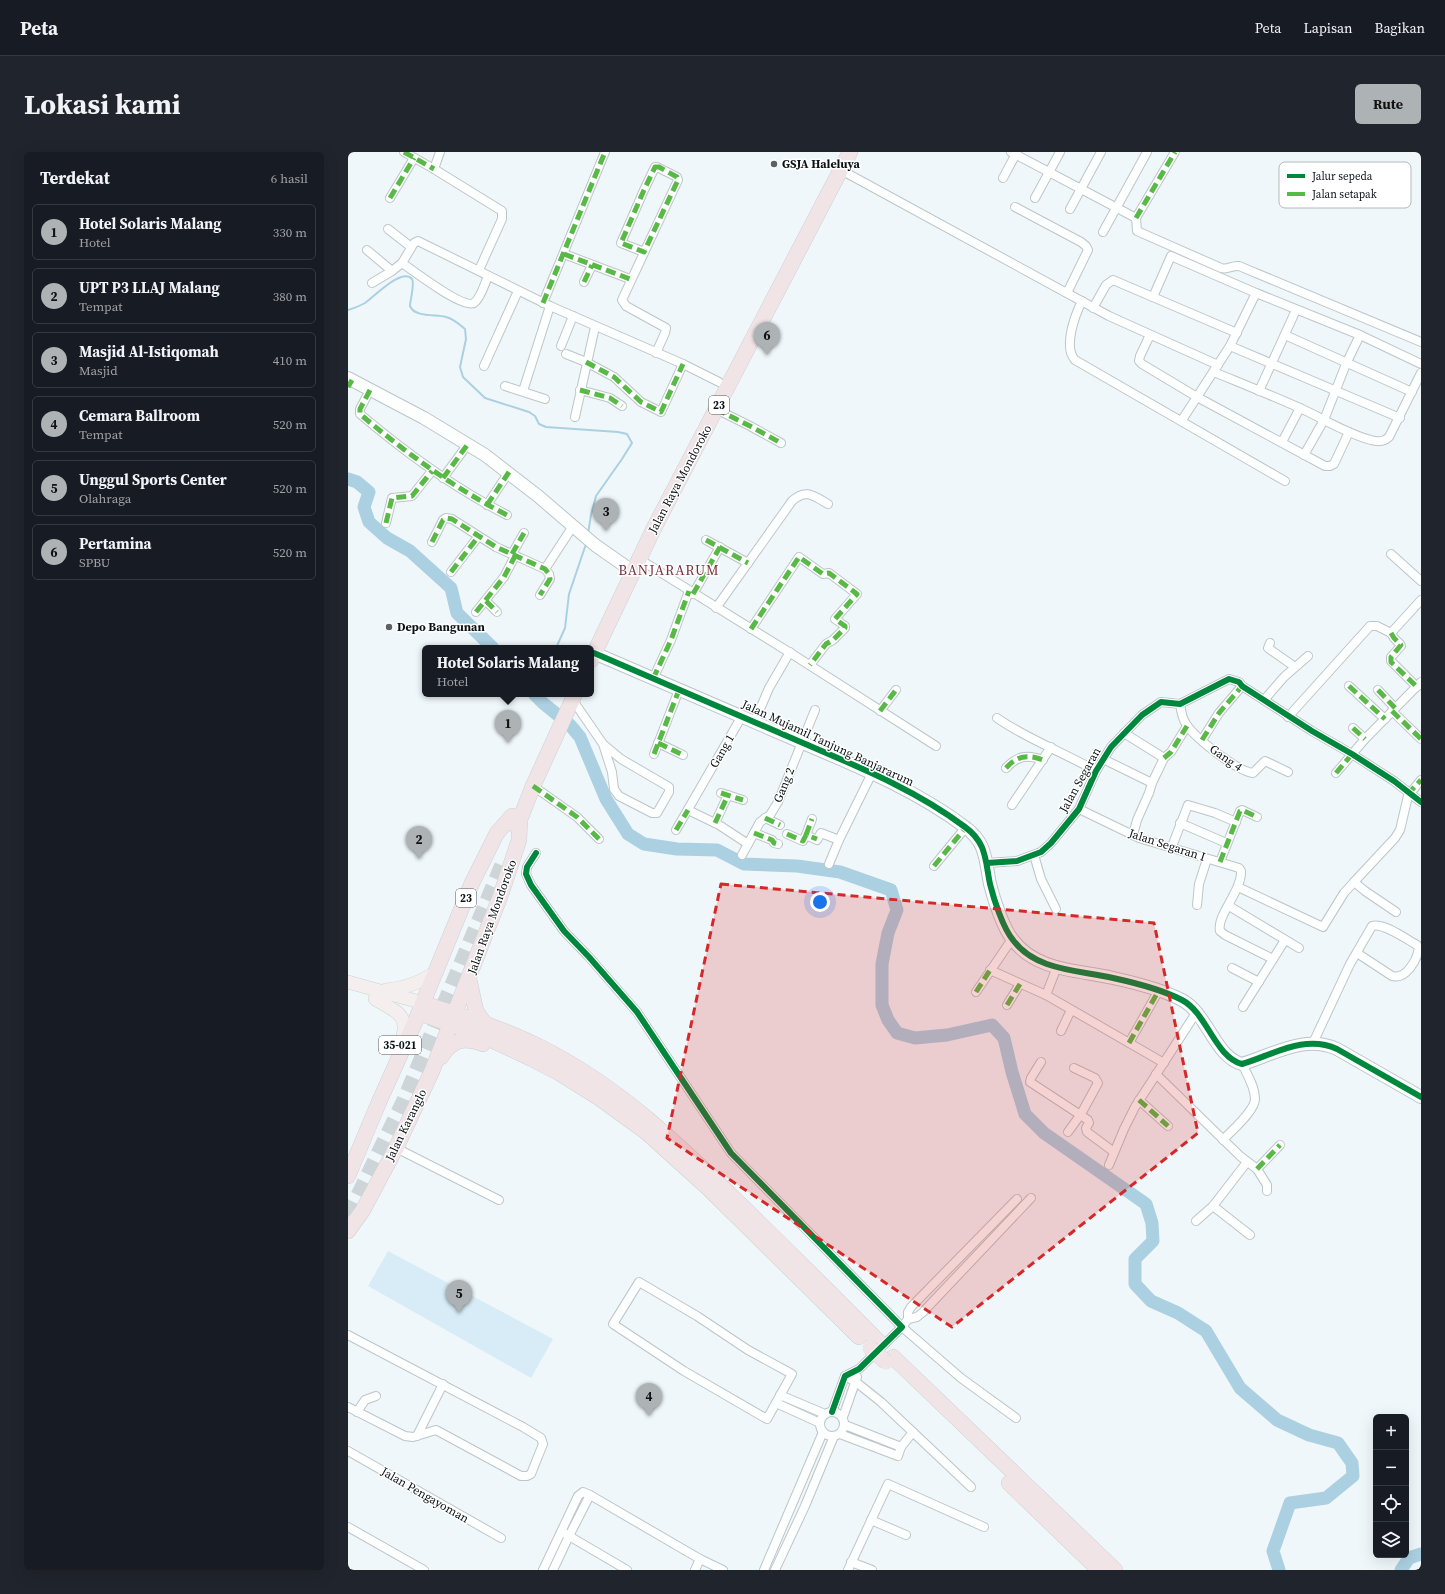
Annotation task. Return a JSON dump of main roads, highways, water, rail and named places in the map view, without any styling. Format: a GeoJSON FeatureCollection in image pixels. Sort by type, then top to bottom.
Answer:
{"type":"FeatureCollection","features":[{"type":"Feature","properties":{"kind":"highway","name":"Jalan Raya Mondoroko"},"geometry":{"type":"LineString","coordinates":[[594,647],[716,409],[734,365],[841,152]]}},
{"type":"Feature","properties":{"kind":"highway","name":"Jalan Raya Mondoroko"},"geometry":{"type":"LineString","coordinates":[[754,325],[850,152]]}},
{"type":"Feature","properties":{"kind":"highway","name":"Jalan Raya Mondoroko"},"geometry":{"type":"LineString","coordinates":[[594,645],[625,566],[719,382],[734,365]]}},
{"type":"Feature","properties":{"kind":"highway","name":"Jalan Raya Mondoroko"},"geometry":{"type":"LineString","coordinates":[[499,859],[553,731],[568,700]]}},
{"type":"Feature","properties":{"kind":"highway","name":"Jalan Raya Mondoroko"},"geometry":{"type":"LineString","coordinates":[[453,1019],[507,877],[519,840],[516,817],[533,786],[553,731]]}},
{"type":"Feature","properties":{"kind":"highway","name":"23"},"geometry":{"type":"LineString","coordinates":[[421,1008],[472,883],[500,828],[516,817]]}},
{"type":"Feature","properties":{"kind":"highway"},"geometry":{"type":"LineString","coordinates":[[469,979],[476,1011],[485,1024]]}},
{"type":"Feature","properties":{"kind":"highway"},"geometry":{"type":"LineString","coordinates":[[348,1176],[421,1008],[453,1019],[485,1024],[544,1049],[578,1068],[601,1083],[653,1123],[690,1156],[829,1292],[875,1345]]}},
{"type":"Feature","properties":{"kind":"highway"},"geometry":{"type":"LineString","coordinates":[[453,1019],[481,1035],[560,1073],[646,1132],[708,1188],[1115,1570]]}},
{"type":"Feature","properties":{"kind":"highway","name":"Jalan Karanglo"},"geometry":{"type":"LineString","coordinates":[[348,1231],[363,1210],[396,1148],[432,1070],[453,1019]]}},
{"type":"Feature","properties":{"kind":"highway"},"geometry":{"type":"LineString","coordinates":[[432,1070],[449,1047],[458,1041],[465,1040],[477,1042],[493,1047],[513,1055],[555,1076],[606,1110],[654,1146],[670,1153]]}},
{"type":"Feature","properties":{"kind":"highway"},"geometry":{"type":"LineString","coordinates":[[890,1359],[1099,1570]]}},
{"type":"Feature","properties":{"kind":"main road","name":"35-021"},"geometry":{"type":"LineString","coordinates":[[348,992],[377,995],[424,980],[437,971]]}},
{"type":"Feature","properties":{"kind":"main road","name":"35-021"},"geometry":{"type":"LineString","coordinates":[[348,982],[377,995],[421,1008]]}},
{"type":"Feature","properties":{"kind":"main road","name":"35-021"},"geometry":{"type":"LineString","coordinates":[[377,995],[399,1012],[404,1023],[403,1036],[379,1102]]}},
{"type":"Feature","properties":{"kind":"waterway"},"geometry":{"type":"LineString","coordinates":[[348,310],[365,303],[388,284],[407,276],[413,281],[410,306],[413,310],[421,314],[449,318],[465,329],[466,339],[460,367],[463,377],[485,398],[529,412],[535,416],[539,424],[546,427],[618,432],[627,434],[632,443],[596,496],[588,534]]}},
{"type":"Feature","properties":{"kind":"waterway"},"geometry":{"type":"LineString","coordinates":[[348,479],[357,482],[369,492],[364,507],[369,522],[387,538],[410,551],[451,588],[457,613],[490,645]]}},
{"type":"Feature","properties":{"kind":"waterway"},"geometry":{"type":"LineString","coordinates":[[557,645],[565,628],[569,594],[586,544]]}},
{"type":"Feature","properties":{"kind":"waterway"},"geometry":{"type":"LineString","coordinates":[[537,697],[570,725],[580,737],[606,799],[628,834],[644,844],[677,849],[717,850],[744,864],[797,866],[840,872],[891,890],[897,910],[888,933],[882,964],[882,1005],[888,1020],[897,1033],[915,1038],[947,1035],[992,1025],[1004,1038],[1012,1072],[1025,1114],[1044,1133],[1146,1204],[1152,1223],[1153,1241],[1135,1259],[1135,1284],[1151,1301],[1178,1313],[1206,1331],[1240,1388],[1277,1420],[1309,1435],[1338,1443],[1352,1463],[1353,1476],[1326,1498],[1290,1503],[1273,1551],[1279,1570]]}},
{"type":"Feature","properties":{"kind":"waterway"},"geometry":{"type":"LineString","coordinates":[[1401,1570],[1409,1558],[1421,1554]]}},
{"type":"Feature","properties":{"kind":"tunnel"},"geometry":{"type":"LineString","coordinates":[[348,1216],[404,1100],[504,860]]}},
{"type":"Feature","properties":{"kind":"place","name":"GSJA Haleluya"},"geometry":{"type":"Point","coordinates":[774,164]}},
{"type":"Feature","properties":{"kind":"place","name":"Pertamina"},"geometry":{"type":"Point","coordinates":[767,355]}},
{"type":"Feature","properties":{"kind":"place","name":"Masjid Al-Istiqomah"},"geometry":{"type":"Point","coordinates":[606,531]}},
{"type":"Feature","properties":{"kind":"place","name":"Depo Bangunan"},"geometry":{"type":"Point","coordinates":[389,627]}},
{"type":"Feature","properties":{"kind":"place","name":"Hotel Solaris Malang"},"geometry":{"type":"Point","coordinates":[508,743]}},
{"type":"Feature","properties":{"kind":"place","name":"UPT P3 LLAJ Malang"},"geometry":{"type":"Point","coordinates":[419,859]}},
{"type":"Feature","properties":{"kind":"place","name":"Unggul Sports Center"},"geometry":{"type":"Point","coordinates":[459,1313]}},
{"type":"Feature","properties":{"kind":"place","name":"Cemara Ballroom"},"geometry":{"type":"Point","coordinates":[649,1416]}},
{"type":"Feature","properties":{"kind":"district","name":"BANJARARUM"},"geometry":{"type":"Point","coordinates":[669,570]}}]}
